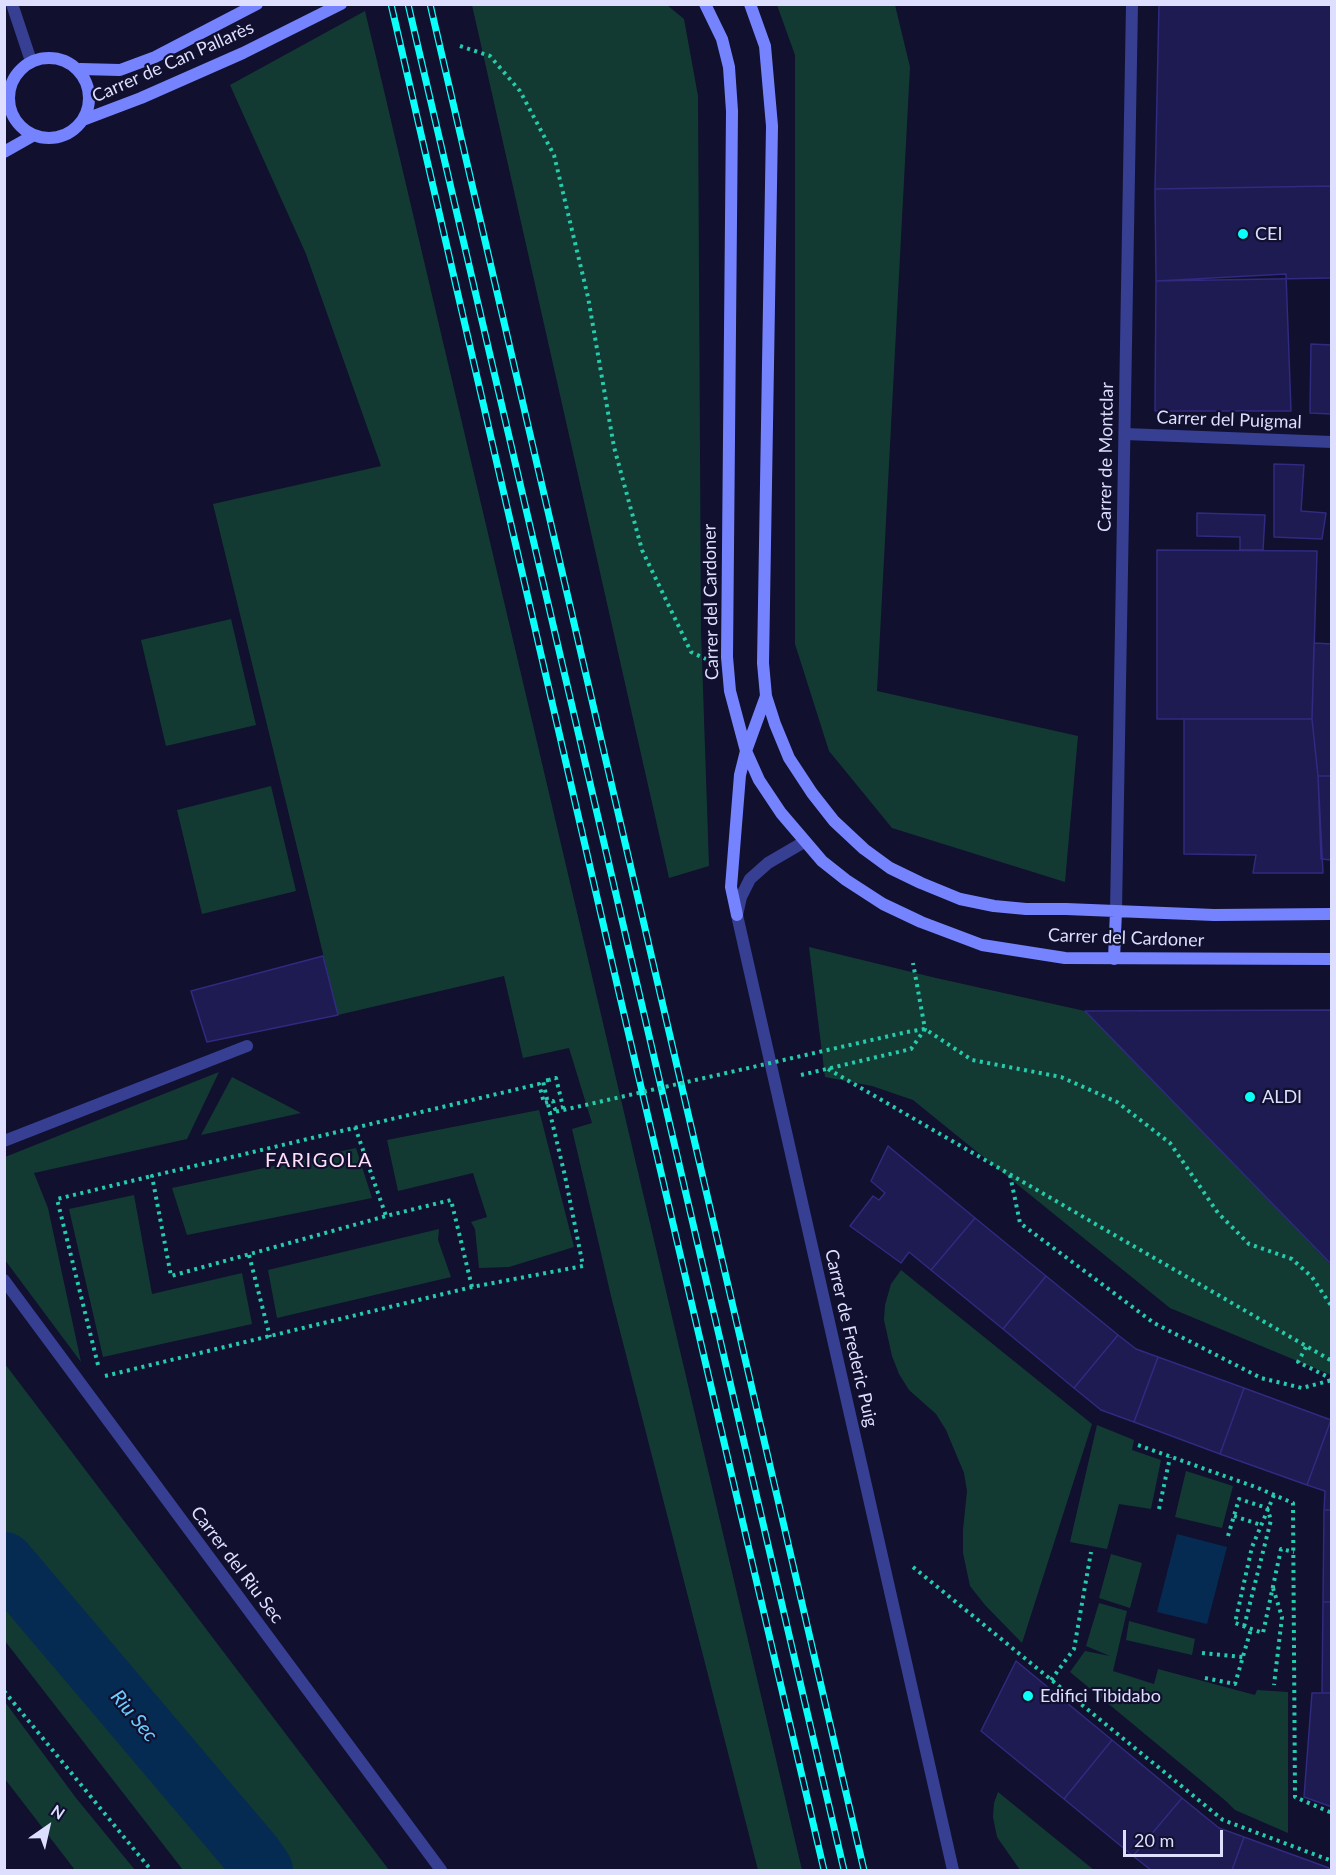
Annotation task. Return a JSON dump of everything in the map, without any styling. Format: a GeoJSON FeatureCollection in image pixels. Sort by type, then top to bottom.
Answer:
{"type":"FeatureCollection","features":[{"type":"Feature","properties":{"kind":"street"},"geometry":{"type":"LineString","coordinates":[[12,4],[31,61]]}},
{"type":"Feature","properties":{"kind":"street","name":"Carrer de Can Pallarès"},"geometry":{"type":"LineString","coordinates":[[80,69],[120,70],[155,57],[258,4]]}},
{"type":"Feature","properties":{"kind":"street","name":"Carrer de Can Pallarès"},"geometry":{"type":"LineString","coordinates":[[84,120],[141,98],[243,53],[340,4]]}},
{"type":"Feature","properties":{"kind":"street","name":"Carrer del Cardoner"},"geometry":{"type":"LineString","coordinates":[[705,4],[722,39],[729,67],[732,111],[727,657],[732,700],[746,751],[759,780],[804,842],[822,861],[846,880],[883,904],[921,922],[982,945],[1065,958],[1332,959]]}},
{"type":"Feature","properties":{"kind":"street","name":"Carrer del Cardoner"},"geometry":{"type":"LineString","coordinates":[[750,4],[765,46],[772,126],[763,663],[766,696],[789,758],[812,793],[841,828],[864,849],[890,868],[921,884],[960,898],[994,906],[1026,909],[1214,915],[1332,914]]}},
{"type":"Feature","properties":{"kind":"street","name":"Carrer de Montclar"},"geometry":{"type":"LineString","coordinates":[[1116,911],[1132,4]]}},
{"type":"Feature","properties":{"kind":"street"},"geometry":{"type":"LineString","coordinates":[[57,57],[80,69],[90,94],[89,108],[84,120],[74,130],[62,136],[48,138],[34,135],[23,128],[7,109],[12,80],[20,69],[31,61],[57,57]]}},
{"type":"Feature","properties":{"kind":"street"},"geometry":{"type":"LineString","coordinates":[[4,152],[34,135]]}},
{"type":"Feature","properties":{"kind":"street","name":"Carrer del Puigmal"},"geometry":{"type":"LineString","coordinates":[[1125,434],[1332,442]]}},
{"type":"Feature","properties":{"kind":"street"},"geometry":{"type":"LineString","coordinates":[[737,915],[731,887],[740,775],[746,751],[766,696]]}},
{"type":"Feature","properties":{"kind":"street"},"geometry":{"type":"LineString","coordinates":[[737,915],[741,897],[750,879],[768,863],[804,842]]}},
{"type":"Feature","properties":{"kind":"street"},"geometry":{"type":"LineString","coordinates":[[1114,959],[1116,911]]}},
{"type":"Feature","properties":{"kind":"street","name":"Carrer de Frederic Puig"},"geometry":{"type":"LineString","coordinates":[[737,915],[953,1870]]}},
{"type":"Feature","properties":{"kind":"street"},"geometry":{"type":"LineString","coordinates":[[4,1141],[247,1046]]}},
{"type":"Feature","properties":{"kind":"street","name":"Carrer del Riu Sec"},"geometry":{"type":"LineString","coordinates":[[4,1280],[441,1870]]}},
{"type":"Feature","properties":{"kind":"path"},"geometry":{"type":"LineString","coordinates":[[460,46],[490,56],[520,91],[554,155],[588,297],[614,447],[642,550],[691,652],[708,660],[727,657]]}},
{"type":"Feature","properties":{"kind":"path"},"geometry":{"type":"LineString","coordinates":[[801,1075],[912,1049],[925,1029],[914,963]]}},
{"type":"Feature","properties":{"kind":"path"},"geometry":{"type":"LineString","coordinates":[[550,1113],[925,1029],[972,1060],[1061,1077],[1117,1102],[1170,1143],[1218,1213],[1249,1244],[1292,1259],[1312,1276],[1332,1307]]}},
{"type":"Feature","properties":{"kind":"path"},"geometry":{"type":"LineString","coordinates":[[828,1069],[1332,1361]]}},
{"type":"Feature","properties":{"kind":"path"},"geometry":{"type":"LineString","coordinates":[[98,1366],[57,1199],[539,1084],[544,1103],[553,1101],[555,1109],[563,1107],[556,1078],[543,1081],[550,1113],[566,1176],[583,1266],[472,1287],[101,1377]]}},
{"type":"Feature","properties":{"kind":"path"},"geometry":{"type":"LineString","coordinates":[[355,1127],[386,1216]]}},
{"type":"Feature","properties":{"kind":"path"},"geometry":{"type":"LineString","coordinates":[[1010,1174],[1020,1222],[1154,1323],[1262,1378],[1302,1388],[1332,1379]]}},
{"type":"Feature","properties":{"kind":"path"},"geometry":{"type":"LineString","coordinates":[[152,1176],[171,1276],[451,1200],[472,1287]]}},
{"type":"Feature","properties":{"kind":"path"},"geometry":{"type":"LineString","coordinates":[[249,1255],[270,1337]]}},
{"type":"Feature","properties":{"kind":"path"},"geometry":{"type":"LineString","coordinates":[[1306,1347],[1298,1362],[1332,1379]]}},
{"type":"Feature","properties":{"kind":"path"},"geometry":{"type":"LineString","coordinates":[[1138,1445],[1293,1503],[1295,1797],[1332,1813]]}},
{"type":"Feature","properties":{"kind":"path"},"geometry":{"type":"LineString","coordinates":[[1159,1509],[1170,1456]]}},
{"type":"Feature","properties":{"kind":"path"},"geometry":{"type":"LineString","coordinates":[[1274,1495],[1252,1547],[1234,1623],[1263,1633],[1281,1550],[1293,1552]]}},
{"type":"Feature","properties":{"kind":"path"},"geometry":{"type":"LineString","coordinates":[[1228,1536],[1239,1499],[1268,1508]]}},
{"type":"Feature","properties":{"kind":"path"},"geometry":{"type":"LineString","coordinates":[[1244,1627],[1271,1520],[1268,1508]]}},
{"type":"Feature","properties":{"kind":"path"},"geometry":{"type":"LineString","coordinates":[[1234,1516],[1261,1525]]}},
{"type":"Feature","properties":{"kind":"path"},"geometry":{"type":"LineString","coordinates":[[1051,1680],[1074,1649],[1091,1552]]}},
{"type":"Feature","properties":{"kind":"path"},"geometry":{"type":"LineString","coordinates":[[913,1567],[1222,1820],[1332,1861]]}},
{"type":"Feature","properties":{"kind":"path"},"geometry":{"type":"LineString","coordinates":[[1273,1587],[1282,1617],[1274,1685]]}},
{"type":"Feature","properties":{"kind":"path"},"geometry":{"type":"LineString","coordinates":[[1204,1678],[1235,1684],[1251,1629]]}},
{"type":"Feature","properties":{"kind":"path"},"geometry":{"type":"LineString","coordinates":[[1202,1653],[1243,1657]]}},
{"type":"Feature","properties":{"kind":"path"},"geometry":{"type":"LineString","coordinates":[[4,1691],[151,1870]]}},
{"type":"Feature","properties":{"kind":"green space"},"geometry":{"type":"Polygon","coordinates":[[[472,5],[667,5],[684,19],[698,96],[701,630],[709,866],[669,878],[472,5]]]}},
{"type":"Feature","properties":{"kind":"green space"},"geometry":{"type":"Polygon","coordinates":[[[777,5],[895,5],[910,67],[877,691],[1078,736],[1065,882],[892,828],[829,751],[795,644],[795,55],[777,5]]]}},
{"type":"Feature","properties":{"kind":"green space"},"geometry":{"type":"Polygon","coordinates":[[[365,11],[802,1870],[758,1870],[611,1296],[572,1129],[592,1123],[569,1048],[523,1058],[504,976],[338,1015],[213,504],[381,466],[306,254],[230,85],[365,11]]]}},
{"type":"Feature","properties":{"kind":"green space"},"geometry":{"type":"Polygon","coordinates":[[[231,619],[256,725],[166,746],[141,640],[231,619]]]}},
{"type":"Feature","properties":{"kind":"green space"},"geometry":{"type":"Polygon","coordinates":[[[271,786],[296,891],[202,914],[177,810],[271,786]]]}},
{"type":"Feature","properties":{"kind":"green space"},"geometry":{"type":"Polygon","coordinates":[[[809,947],[1085,1011],[1331,1265],[1331,1375],[1170,1308],[913,1100],[872,1086],[825,1077],[809,947]]]}},
{"type":"Feature","properties":{"kind":"green space"},"geometry":{"type":"Polygon","coordinates":[[[219,1072],[187,1139],[34,1173],[48,1208],[81,1362],[5,1260],[5,1157],[219,1072]]]}},
{"type":"Feature","properties":{"kind":"green space"},"geometry":{"type":"Polygon","coordinates":[[[232,1077],[301,1113],[201,1135],[232,1077]]]}},
{"type":"Feature","properties":{"kind":"green space"},"geometry":{"type":"Polygon","coordinates":[[[539,1110],[574,1247],[509,1267],[479,1268],[475,1229],[471,1222],[487,1217],[473,1173],[398,1191],[387,1140],[539,1110]]]}},
{"type":"Feature","properties":{"kind":"green space"},"geometry":{"type":"Polygon","coordinates":[[[356,1148],[372,1198],[187,1235],[172,1188],[356,1148]]]}},
{"type":"Feature","properties":{"kind":"green space"},"geometry":{"type":"Polygon","coordinates":[[[134,1195],[152,1294],[242,1273],[252,1324],[103,1357],[69,1209],[134,1195]]]}},
{"type":"Feature","properties":{"kind":"green space"},"geometry":{"type":"Polygon","coordinates":[[[439,1229],[438,1240],[451,1277],[277,1318],[268,1270],[439,1229]]]}},
{"type":"Feature","properties":{"kind":"green space"},"geometry":{"type":"Polygon","coordinates":[[[901,1270],[1092,1424],[1022,1643],[970,1586],[963,1553],[967,1491],[964,1473],[946,1430],[936,1414],[909,1390],[892,1356],[884,1320],[885,1305],[891,1284],[901,1270]]]}},
{"type":"Feature","properties":{"kind":"green space"},"geometry":{"type":"Polygon","coordinates":[[[4,1364],[389,1870],[183,1870],[5,1641],[4,1364]]]}},
{"type":"Feature","properties":{"kind":"green space"},"geometry":{"type":"Polygon","coordinates":[[[1097,1425],[1134,1440],[1132,1450],[1161,1460],[1151,1509],[1119,1504],[1107,1549],[1070,1542],[1097,1425]]]}},
{"type":"Feature","properties":{"kind":"green space"},"geometry":{"type":"Polygon","coordinates":[[[1186,1471],[1233,1486],[1222,1528],[1175,1517],[1186,1471]]]}},
{"type":"Feature","properties":{"kind":"green space"},"geometry":{"type":"Polygon","coordinates":[[[1111,1554],[1142,1563],[1130,1608],[1099,1598],[1111,1554]]]}},
{"type":"Feature","properties":{"kind":"green space"},"geometry":{"type":"Polygon","coordinates":[[[1099,1603],[1127,1611],[1113,1671],[1154,1684],[1158,1669],[1255,1695],[1257,1690],[1288,1692],[1288,1833],[1235,1810],[1070,1672],[1085,1651],[1110,1656],[1086,1646],[1099,1603]]]}},
{"type":"Feature","properties":{"kind":"green space"},"geometry":{"type":"Polygon","coordinates":[[[1129,1621],[1195,1639],[1192,1655],[1126,1640],[1129,1621]]]}},
{"type":"Feature","properties":{"kind":"green space"},"geometry":{"type":"Polygon","coordinates":[[[5,1702],[76,1798],[135,1870],[75,1870],[5,1779],[5,1702]]]}},
{"type":"Feature","properties":{"kind":"green space"},"geometry":{"type":"Polygon","coordinates":[[[998,1792],[1094,1870],[1020,1870],[997,1837],[993,1817],[998,1792]]]}},
{"type":"Feature","properties":{"kind":"water"},"geometry":{"type":"Polygon","coordinates":[[[1177,1534],[1227,1547],[1207,1624],[1157,1612],[1177,1534]]]}},
{"type":"Feature","properties":{"kind":"building"},"geometry":{"type":"Polygon","coordinates":[[[1159,4],[1332,5],[1332,186],[1155,189],[1159,4]]]}},
{"type":"Feature","properties":{"kind":"building","name":"CEI"},"geometry":{"type":"Polygon","coordinates":[[[1332,186],[1332,278],[1156,281],[1155,189],[1332,186]]]}},
{"type":"Feature","properties":{"kind":"building"},"geometry":{"type":"Polygon","coordinates":[[[1286,274],[1291,411],[1155,411],[1156,281],[1286,274]]]}},
{"type":"Feature","properties":{"kind":"building"},"geometry":{"type":"Polygon","coordinates":[[[1311,344],[1332,345],[1332,414],[1310,413],[1311,344]]]}},
{"type":"Feature","properties":{"kind":"building"},"geometry":{"type":"Polygon","coordinates":[[[1274,464],[1304,465],[1301,511],[1326,513],[1322,539],[1274,537],[1274,464]]]}},
{"type":"Feature","properties":{"kind":"building"},"geometry":{"type":"Polygon","coordinates":[[[1197,513],[1265,515],[1263,550],[1240,550],[1240,537],[1197,536],[1197,513]]]}},
{"type":"Feature","properties":{"kind":"building"},"geometry":{"type":"Polygon","coordinates":[[[1157,550],[1317,551],[1312,719],[1157,719],[1157,550]]]}},
{"type":"Feature","properties":{"kind":"building"},"geometry":{"type":"Polygon","coordinates":[[[1314,643],[1332,644],[1332,776],[1318,776],[1312,719],[1314,643]]]}},
{"type":"Feature","properties":{"kind":"building"},"geometry":{"type":"Polygon","coordinates":[[[1184,719],[1312,719],[1318,776],[1323,873],[1253,873],[1256,855],[1184,854],[1184,719]]]}},
{"type":"Feature","properties":{"kind":"building"},"geometry":{"type":"Polygon","coordinates":[[[1318,776],[1332,776],[1332,860],[1321,859],[1318,776]]]}},
{"type":"Feature","properties":{"kind":"building"},"geometry":{"type":"Polygon","coordinates":[[[323,956],[338,1015],[207,1042],[191,991],[323,956]]]}},
{"type":"Feature","properties":{"kind":"building","name":"ALDI"},"geometry":{"type":"Polygon","coordinates":[[[1332,1010],[1332,1265],[1085,1011],[1332,1010]]]}},
{"type":"Feature","properties":{"kind":"building"},"geometry":{"type":"Polygon","coordinates":[[[888,1146],[975,1218],[931,1270],[909,1252],[901,1263],[850,1226],[873,1196],[879,1200],[885,1193],[871,1181],[888,1146]]]}},
{"type":"Feature","properties":{"kind":"building"},"geometry":{"type":"Polygon","coordinates":[[[975,1218],[1046,1276],[1003,1329],[931,1270],[975,1218]]]}},
{"type":"Feature","properties":{"kind":"building"},"geometry":{"type":"Polygon","coordinates":[[[1046,1276],[1118,1335],[1074,1388],[1003,1329],[1046,1276]]]}},
{"type":"Feature","properties":{"kind":"building"},"geometry":{"type":"Polygon","coordinates":[[[1118,1335],[1136,1349],[1158,1357],[1134,1422],[1101,1410],[1074,1388],[1118,1335]]]}},
{"type":"Feature","properties":{"kind":"building"},"geometry":{"type":"Polygon","coordinates":[[[1158,1357],[1244,1388],[1220,1454],[1134,1422],[1158,1357]]]}},
{"type":"Feature","properties":{"kind":"building"},"geometry":{"type":"Polygon","coordinates":[[[1244,1388],[1331,1420],[1307,1485],[1220,1454],[1244,1388]]]}},
{"type":"Feature","properties":{"kind":"building"},"geometry":{"type":"Polygon","coordinates":[[[1331,1420],[1332,1510],[1324,1510],[1325,1491],[1307,1485],[1331,1420]]]}},
{"type":"Feature","properties":{"kind":"building"},"geometry":{"type":"Polygon","coordinates":[[[1324,1510],[1332,1510],[1332,1602],[1323,1602],[1324,1510]]]}},
{"type":"Feature","properties":{"kind":"building"},"geometry":{"type":"Polygon","coordinates":[[[1323,1602],[1332,1602],[1332,1693],[1322,1693],[1323,1602]]]}},
{"type":"Feature","properties":{"kind":"building","name":"Edifici Tibidabo"},"geometry":{"type":"Polygon","coordinates":[[[1016,1661],[1112,1740],[1064,1799],[981,1731],[1016,1661]]]}},
{"type":"Feature","properties":{"kind":"building"},"geometry":{"type":"Polygon","coordinates":[[[1312,1693],[1332,1693],[1332,1807],[1304,1797],[1312,1693]]]}},
{"type":"Feature","properties":{"kind":"building","name":"Edifici Tibidabo"},"geometry":{"type":"Polygon","coordinates":[[[1112,1740],[1182,1798],[1133,1856],[1064,1799],[1112,1740]]]}},
{"type":"Feature","properties":{"kind":"building"},"geometry":{"type":"Polygon","coordinates":[[[1182,1798],[1219,1828],[1244,1837],[1232,1870],[1151,1870],[1133,1856],[1182,1798]]]}},
{"type":"Feature","properties":{"kind":"building"},"geometry":{"type":"Polygon","coordinates":[[[1244,1837],[1329,1868],[1329,1870],[1232,1870],[1244,1837]]]}},
{"type":"Feature","properties":{"kind":"waterway","name":"Riu Sec"},"geometry":{"type":"LineString","coordinates":[[4,1562],[263,1870]]}},
{"type":"Feature","properties":{"kind":"railway"},"geometry":{"type":"LineString","coordinates":[[391,4],[824,1870]]}},
{"type":"Feature","properties":{"kind":"railway"},"geometry":{"type":"LineString","coordinates":[[408,4],[844,1870]]}},
{"type":"Feature","properties":{"kind":"railway"},"geometry":{"type":"LineString","coordinates":[[430,4],[864,1870]]}},
{"type":"Feature","properties":{"kind":"place","name":"CEI"},"geometry":{"type":"Point","coordinates":[1243,234]}},
{"type":"Feature","properties":{"kind":"place","name":"ALDI"},"geometry":{"type":"Point","coordinates":[1250,1097]}},
{"type":"Feature","properties":{"kind":"place","name":"Edifici Tibidabo"},"geometry":{"type":"Point","coordinates":[1028,1696]}},
{"type":"Feature","properties":{"kind":"district","name":"FARIGOLA"},"geometry":{"type":"Point","coordinates":[319,1161]}}]}
